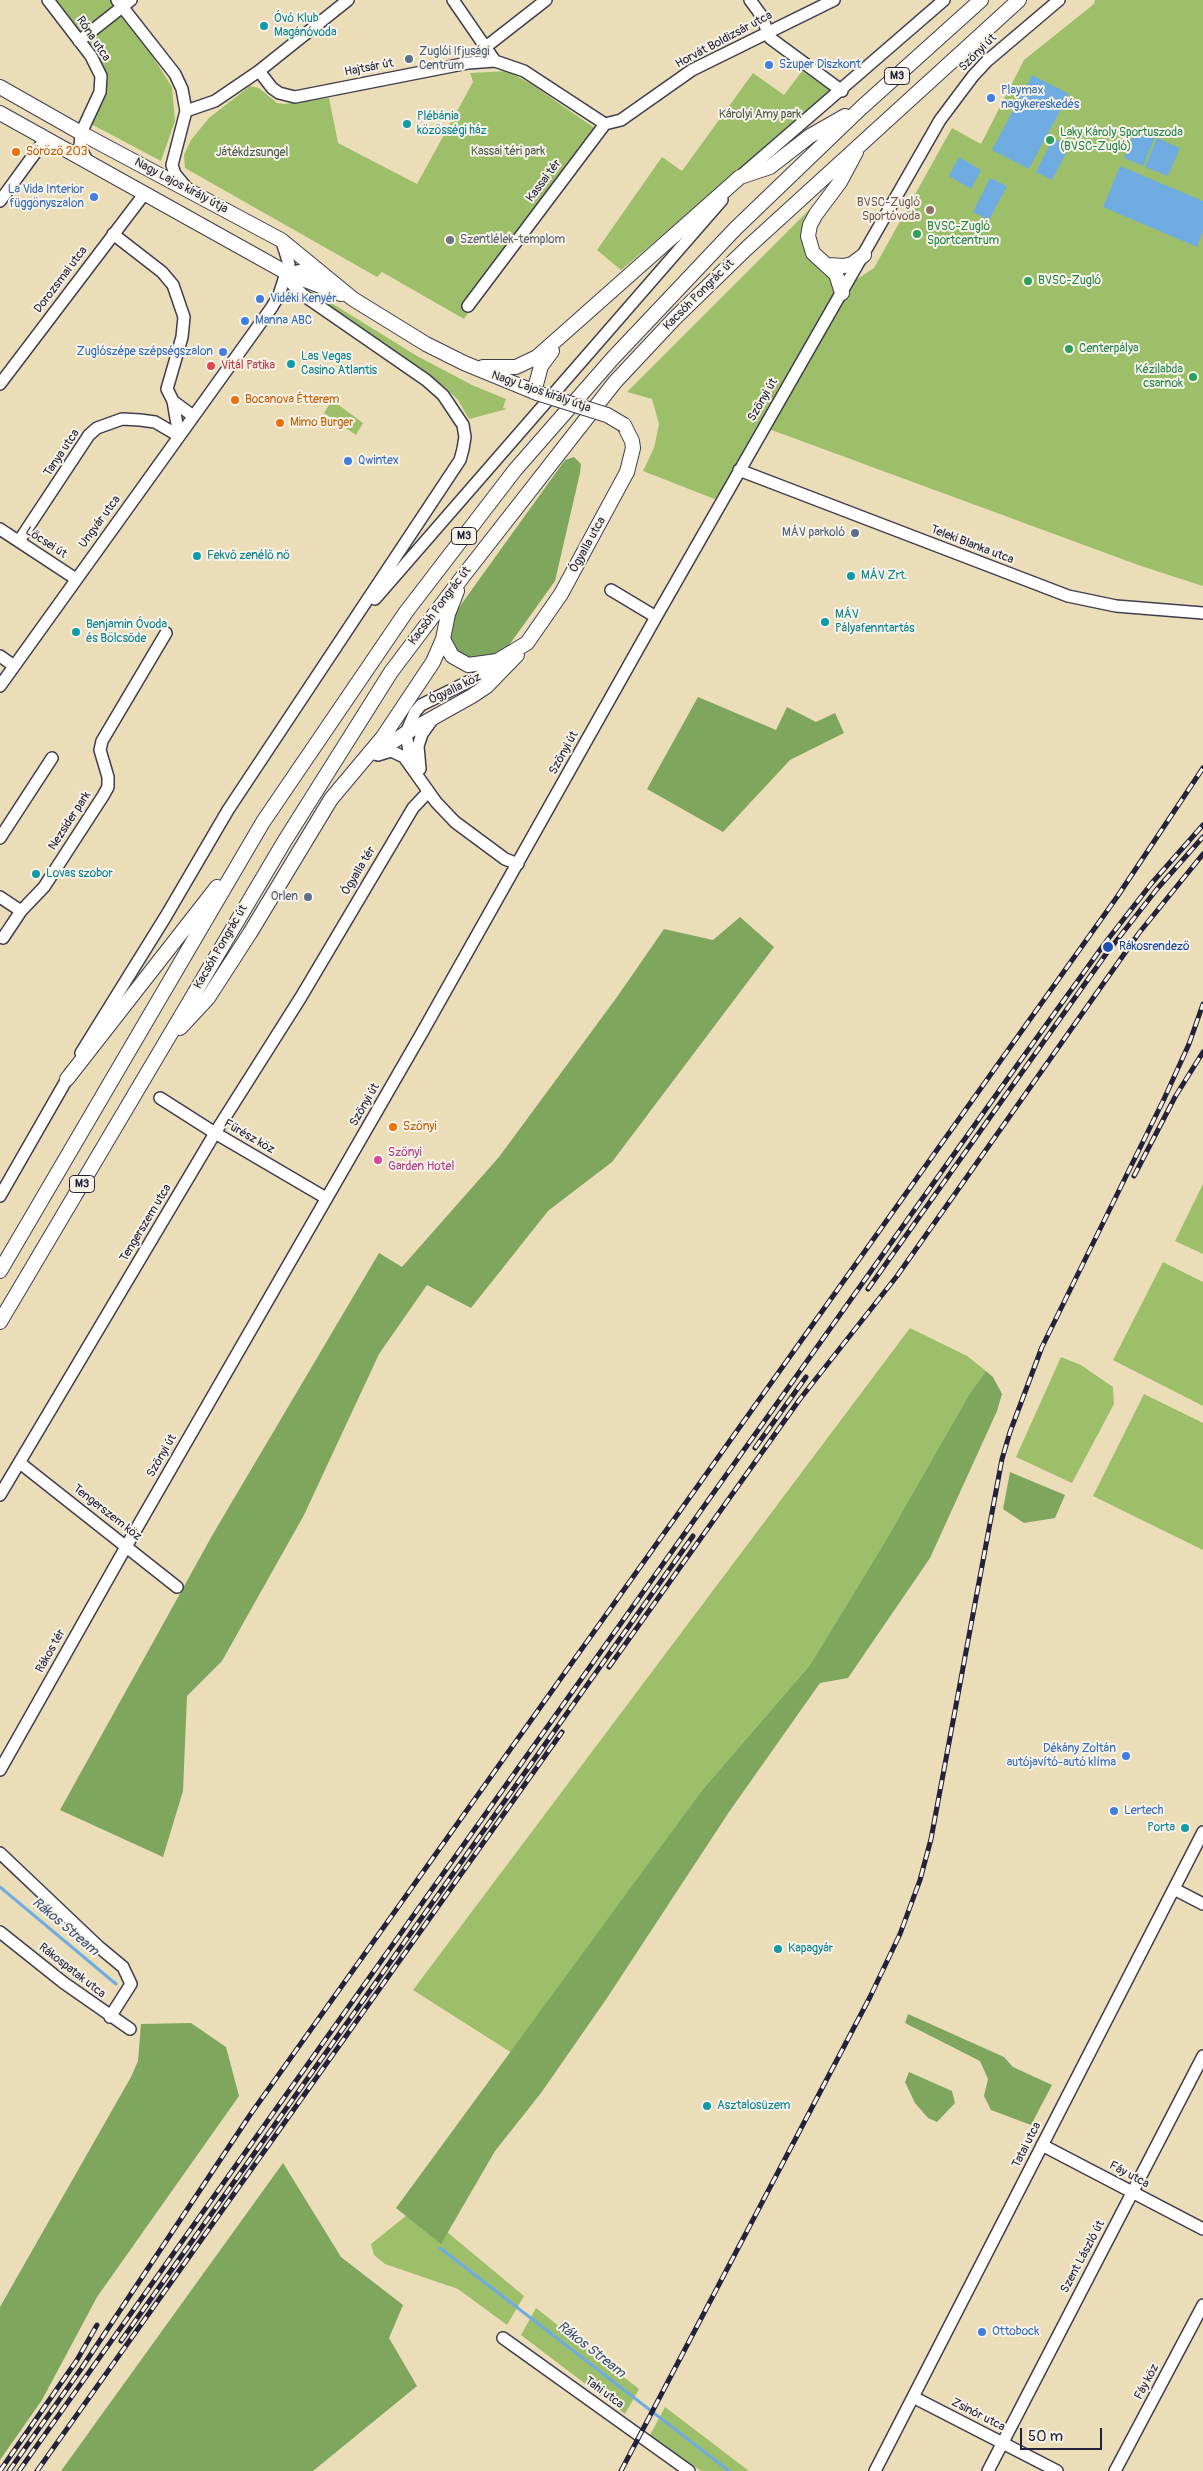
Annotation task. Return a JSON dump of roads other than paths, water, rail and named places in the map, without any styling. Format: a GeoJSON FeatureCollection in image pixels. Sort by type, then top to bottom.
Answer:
{"type":"FeatureCollection","features":[{"type":"Feature","properties":{"kind":"main road","name":"Kacsóh Pongrác út"},"geometry":{"type":"LineString","coordinates":[[0,1271],[146,1025],[236,865],[406,612],[514,470],[613,358],[728,236],[861,108],[981,0]]}},
{"type":"Feature","properties":{"kind":"main road","name":"Kacsóh Pongrác út"},"geometry":{"type":"LineString","coordinates":[[0,1322],[236,920],[341,750],[391,672],[464,575],[615,382],[747,248],[1019,0]]}},
{"type":"Feature","properties":{"kind":"main road","name":"Nagy Lajos király útja"},"geometry":{"type":"LineString","coordinates":[[0,87],[67,125],[83,128],[189,190],[281,240],[353,299],[426,344],[464,363],[536,392],[607,415],[624,425]]}},
{"type":"Feature","properties":{"kind":"main road"},"geometry":{"type":"LineString","coordinates":[[464,363],[491,368],[516,367],[537,357],[561,338],[615,286],[740,177],[770,167],[810,136],[861,108]]}},
{"type":"Feature","properties":{"kind":"main road","name":"Nagy Lajos király útja"},"geometry":{"type":"LineString","coordinates":[[0,113],[86,159],[287,273],[353,299]]}},
{"type":"Feature","properties":{"kind":"main road"},"geometry":{"type":"LineString","coordinates":[[842,293],[836,274],[813,253],[808,236],[810,225],[840,182],[861,144]]}},
{"type":"Feature","properties":{"kind":"main road"},"geometry":{"type":"LineString","coordinates":[[828,265],[844,266],[852,264],[864,255]]}},
{"type":"Feature","properties":{"kind":"main road"},"geometry":{"type":"LineString","coordinates":[[536,392],[541,366],[561,338]]}},
{"type":"Feature","properties":{"kind":"main road","name":"Ógyalla utca"},"geometry":{"type":"LineString","coordinates":[[443,639],[452,656],[468,665],[488,664],[514,653],[527,643],[561,594],[627,472],[633,448],[632,441],[624,425]]}},
{"type":"Feature","properties":{"kind":"main road"},"geometry":{"type":"LineString","coordinates":[[163,1047],[208,998],[250,933],[331,799],[365,761],[433,662],[443,639],[448,614],[464,575]]}},
{"type":"Feature","properties":{"kind":"main road","name":"Ógyalla köz"},"geometry":{"type":"LineString","coordinates":[[365,761],[406,732],[432,720],[487,686],[527,643]]}},
{"type":"Feature","properties":{"kind":"main road"},"geometry":{"type":"LineString","coordinates":[[67,1079],[128,1004],[205,901],[236,865]]}},
{"type":"Feature","properties":{"kind":"street","name":"Róna utca"},"geometry":{"type":"LineString","coordinates":[[48,0],[97,67],[102,83],[98,97],[83,128]]}},
{"type":"Feature","properties":{"kind":"street"},"geometry":{"type":"LineString","coordinates":[[186,111],[215,101],[259,70],[348,0]]}},
{"type":"Feature","properties":{"kind":"street"},"geometry":{"type":"LineString","coordinates":[[453,0],[487,46],[495,61],[524,71],[605,124]]}},
{"type":"Feature","properties":{"kind":"street"},"geometry":{"type":"LineString","coordinates":[[487,46],[546,0]]}},
{"type":"Feature","properties":{"kind":"street"},"geometry":{"type":"LineString","coordinates":[[750,0],[761,15],[770,38],[842,91]]}},
{"type":"Feature","properties":{"kind":"street","name":"Horvát Boldizsár utca"},"geometry":{"type":"LineString","coordinates":[[605,124],[621,120],[692,70],[834,0]]}},
{"type":"Feature","properties":{"kind":"street"},"geometry":{"type":"LineString","coordinates":[[337,644],[411,554],[740,177],[842,91],[944,0]]}},
{"type":"Feature","properties":{"kind":"street","name":"Szőnyi út"},"geometry":{"type":"LineString","coordinates":[[127,1545],[518,864],[656,617],[940,120],[959,93],[987,61],[1059,0]]}},
{"type":"Feature","properties":{"kind":"street"},"geometry":{"type":"LineString","coordinates":[[79,41],[123,2],[175,74],[184,95],[186,111],[172,165],[175,174],[189,190]]}},
{"type":"Feature","properties":{"kind":"street","name":"Hajtsár út"},"geometry":{"type":"LineString","coordinates":[[259,70],[272,88],[279,93],[295,97],[468,63],[495,61]]}},
{"type":"Feature","properties":{"kind":"street"},"geometry":{"type":"LineString","coordinates":[[184,95],[206,104]]}},
{"type":"Feature","properties":{"kind":"street","name":"Kassai tér"},"geometry":{"type":"LineString","coordinates":[[468,306],[605,124]]}},
{"type":"Feature","properties":{"kind":"street"},"geometry":{"type":"LineString","coordinates":[[83,128],[80,147],[86,159]]}},
{"type":"Feature","properties":{"kind":"street"},"geometry":{"type":"LineString","coordinates":[[0,201],[46,138]]}},
{"type":"Feature","properties":{"kind":"street","name":"Dorozsmai utca"},"geometry":{"type":"LineString","coordinates":[[0,384],[145,193]]}},
{"type":"Feature","properties":{"kind":"street"},"geometry":{"type":"LineString","coordinates":[[113,234],[162,272],[173,285],[184,317],[182,337],[167,389],[173,401],[179,436]]}},
{"type":"Feature","properties":{"kind":"street"},"geometry":{"type":"LineString","coordinates":[[0,1196],[109,1005],[166,916],[228,810],[460,460],[465,437],[464,425],[443,395],[426,380],[302,295],[292,284],[287,273],[288,256],[281,240]]}},
{"type":"Feature","properties":{"kind":"street","name":"Ungvár utca"},"geometry":{"type":"LineString","coordinates":[[0,686],[272,306],[287,273]]}},
{"type":"Feature","properties":{"kind":"street"},"geometry":{"type":"LineString","coordinates":[[173,401],[193,416]]}},
{"type":"Feature","properties":{"kind":"street","name":"Tanya utca"},"geometry":{"type":"LineString","coordinates":[[18,541],[89,435],[97,428],[122,419],[140,420],[155,422],[179,436]]}},
{"type":"Feature","properties":{"kind":"street","name":"Teleki Blanka utca"},"geometry":{"type":"LineString","coordinates":[[740,470],[1068,596],[1116,606],[1203,613]]}},
{"type":"Feature","properties":{"kind":"street","name":"Lőcsei út"},"geometry":{"type":"LineString","coordinates":[[0,529],[76,579]]}},
{"type":"Feature","properties":{"kind":"street"},"geometry":{"type":"LineString","coordinates":[[611,590],[656,617]]}},
{"type":"Feature","properties":{"kind":"street","name":"Nezsider park"},"geometry":{"type":"LineString","coordinates":[[2,938],[21,911],[44,887],[108,787],[108,778],[100,750],[102,740],[166,633]]}},
{"type":"Feature","properties":{"kind":"street","name":"Ógyalla köz"},"geometry":{"type":"LineString","coordinates":[[411,764],[406,732],[415,712],[421,705],[488,672],[514,653]]}},
{"type":"Feature","properties":{"kind":"street"},"geometry":{"type":"LineString","coordinates":[[0,656],[14,666]]}},
{"type":"Feature","properties":{"kind":"street","name":"Ógyalla köz"},"geometry":{"type":"LineString","coordinates":[[427,790],[417,753],[422,734],[432,720]]}},
{"type":"Feature","properties":{"kind":"street","name":"Ógyalla köz"},"geometry":{"type":"LineString","coordinates":[[365,761],[390,751],[404,757],[411,764],[427,790],[455,822],[505,859],[518,864]]}},
{"type":"Feature","properties":{"kind":"street"},"geometry":{"type":"LineString","coordinates":[[0,838],[52,758]]}},
{"type":"Feature","properties":{"kind":"street","name":"Ógyalla tér"},"geometry":{"type":"LineString","coordinates":[[317,967],[413,808],[427,790]]}},
{"type":"Feature","properties":{"kind":"street"},"geometry":{"type":"LineString","coordinates":[[0,897],[21,911]]}},
{"type":"Feature","properties":{"kind":"street","name":"Tengerszem utca"},"geometry":{"type":"LineString","coordinates":[[0,1495],[317,967]]}},
{"type":"Feature","properties":{"kind":"street","name":"Fűrész köz"},"geometry":{"type":"LineString","coordinates":[[160,1098],[215,1134],[326,1198]]}},
{"type":"Feature","properties":{"kind":"street","name":"Tengerszem köz"},"geometry":{"type":"LineString","coordinates":[[20,1463],[127,1545],[177,1587]]}},
{"type":"Feature","properties":{"kind":"street","name":"Rákos tér"},"geometry":{"type":"LineString","coordinates":[[0,1770],[127,1545]]}},
{"type":"Feature","properties":{"kind":"street","name":"Tatai utca"},"geometry":{"type":"LineString","coordinates":[[875,2471],[1203,1832]]}},
{"type":"Feature","properties":{"kind":"street"},"geometry":{"type":"LineString","coordinates":[[0,1853],[99,1948],[123,1967],[131,1984],[110,2017]]}},
{"type":"Feature","properties":{"kind":"street"},"geometry":{"type":"LineString","coordinates":[[1174,1888],[1203,1904]]}},
{"type":"Feature","properties":{"kind":"street","name":"Rákospatak utca"},"geometry":{"type":"LineString","coordinates":[[0,1932],[110,2017],[130,2029]]}},
{"type":"Feature","properties":{"kind":"street","name":"Szent László út"},"geometry":{"type":"LineString","coordinates":[[988,2471],[1203,2056]]}},
{"type":"Feature","properties":{"kind":"street","name":"Fáy utca"},"geometry":{"type":"LineString","coordinates":[[1042,2145],[1203,2229]]}},
{"type":"Feature","properties":{"kind":"street","name":"Fáy köz"},"geometry":{"type":"LineString","coordinates":[[1115,2471],[1203,2305]]}},
{"type":"Feature","properties":{"kind":"street","name":"Tahi utca"},"geometry":{"type":"LineString","coordinates":[[503,2338],[689,2471]]}},
{"type":"Feature","properties":{"kind":"street","name":"Zsinór utca"},"geometry":{"type":"LineString","coordinates":[[913,2398],[1057,2471]]}},
{"type":"Feature","properties":{"kind":"water"},"geometry":{"type":"Polygon","coordinates":[[[1032,75],[1069,94],[1029,169],[992,150],[1032,75]]]}},
{"type":"Feature","properties":{"kind":"water"},"geometry":{"type":"Polygon","coordinates":[[[1135,129],[1155,137],[1143,166],[1124,158],[1135,129]]]}},
{"type":"Feature","properties":{"kind":"water"},"geometry":{"type":"Polygon","coordinates":[[[1053,138],[1070,146],[1052,180],[1036,172],[1053,138]]]}},
{"type":"Feature","properties":{"kind":"water"},"geometry":{"type":"Polygon","coordinates":[[[1157,138],[1180,148],[1168,176],[1145,167],[1157,138]]]}},
{"type":"Feature","properties":{"kind":"water"},"geometry":{"type":"Polygon","coordinates":[[[959,157],[981,170],[971,189],[949,176],[959,157]]]}},
{"type":"Feature","properties":{"kind":"water"},"geometry":{"type":"Polygon","coordinates":[[[1120,166],[1203,201],[1203,231],[1197,247],[1103,207],[1120,166]]]}},
{"type":"Feature","properties":{"kind":"water"},"geometry":{"type":"Polygon","coordinates":[[[990,178],[1007,186],[989,220],[973,212],[990,178]]]}},
{"type":"Feature","properties":{"kind":"waterway","name":"Rákos Stream"},"geometry":{"type":"LineString","coordinates":[[0,1887],[116,1984]]}},
{"type":"Feature","properties":{"kind":"waterway","name":"Rákos Stream"},"geometry":{"type":"LineString","coordinates":[[440,2248],[729,2471]]}},
{"type":"Feature","properties":{"kind":"railway"},"geometry":{"type":"LineString","coordinates":[[9,2471],[81,2369],[250,2115],[1117,897],[1203,768]]}},
{"type":"Feature","properties":{"kind":"railway"},"geometry":{"type":"LineString","coordinates":[[19,2471],[1105,943],[1151,884],[1203,825]]}},
{"type":"Feature","properties":{"kind":"railway"},"geometry":{"type":"LineString","coordinates":[[868,1289],[1106,954],[1157,889],[1203,837]]}},
{"type":"Feature","properties":{"kind":"railway"},"geometry":{"type":"LineString","coordinates":[[609,1667],[800,1399],[897,1276],[1139,933],[1203,854]]}},
{"type":"Feature","properties":{"kind":"railway"},"geometry":{"type":"LineString","coordinates":[[621,2471],[870,1997],[900,1934],[920,1880],[931,1839],[1002,1459],[1010,1432],[1042,1347],[1164,1099],[1189,1044],[1203,1004]]}},
{"type":"Feature","properties":{"kind":"railway"},"geometry":{"type":"LineString","coordinates":[[1134,1176],[1175,1097],[1203,1052]]}},
{"type":"Feature","properties":{"kind":"railway"},"geometry":{"type":"LineString","coordinates":[[755,1448],[806,1377]]}},
{"type":"Feature","properties":{"kind":"railway"},"geometry":{"type":"LineString","coordinates":[[121,2341],[693,1536]]}},
{"type":"Feature","properties":{"kind":"railway"},"geometry":{"type":"LineString","coordinates":[[37,2471],[562,1732]]}},
{"type":"Feature","properties":{"kind":"railway"},"geometry":{"type":"LineString","coordinates":[[0,2471],[77,2360],[97,2325]]}},
{"type":"Feature","properties":{"kind":"place","name":"Óvó Klub Magánóvoda"},"geometry":{"type":"Point","coordinates":[264,26]}},
{"type":"Feature","properties":{"kind":"place","name":"Zuglói Ifjusági Centrum"},"geometry":{"type":"Point","coordinates":[409,59]}},
{"type":"Feature","properties":{"kind":"place","name":"Szuper Diszkont"},"geometry":{"type":"Point","coordinates":[769,65]}},
{"type":"Feature","properties":{"kind":"place","name":"Playmax nagykereskedés"},"geometry":{"type":"Point","coordinates":[991,98]}},
{"type":"Feature","properties":{"kind":"place","name":"Plébánia közösségi ház"},"geometry":{"type":"Point","coordinates":[407,124]}},
{"type":"Feature","properties":{"kind":"place","name":"Laky Károly Sportuszoda (BVSC-Zugló)"},"geometry":{"type":"Point","coordinates":[1050,140]}},
{"type":"Feature","properties":{"kind":"place","name":"Söröző 203"},"geometry":{"type":"Point","coordinates":[16,152]}},
{"type":"Feature","properties":{"kind":"place","name":"La Vida Interior függönyszalon"},"geometry":{"type":"Point","coordinates":[94,197]}},
{"type":"Feature","properties":{"kind":"place","name":"BVSC-Zugló Sportóvoda"},"geometry":{"type":"Point","coordinates":[930,210]}},
{"type":"Feature","properties":{"kind":"place","name":"BVSC-Zugló Sportcentrum"},"geometry":{"type":"Point","coordinates":[917,234]}},
{"type":"Feature","properties":{"kind":"place","name":"Szentlélek-templom"},"geometry":{"type":"Point","coordinates":[450,240]}},
{"type":"Feature","properties":{"kind":"place","name":"BVSC-Zugló"},"geometry":{"type":"Point","coordinates":[1028,281]}},
{"type":"Feature","properties":{"kind":"place","name":"Vidéki Kenyér"},"geometry":{"type":"Point","coordinates":[260,299]}},
{"type":"Feature","properties":{"kind":"place","name":"Manna ABC"},"geometry":{"type":"Point","coordinates":[245,321]}},
{"type":"Feature","properties":{"kind":"place","name":"Centerpálya"},"geometry":{"type":"Point","coordinates":[1069,349]}},
{"type":"Feature","properties":{"kind":"place","name":"Zuglószépe szépségszalon"},"geometry":{"type":"Point","coordinates":[223,352]}},
{"type":"Feature","properties":{"kind":"place","name":"Las Vegas Casino Atlantis"},"geometry":{"type":"Point","coordinates":[291,364]}},
{"type":"Feature","properties":{"kind":"place","name":"Vitál Patika"},"geometry":{"type":"Point","coordinates":[211,366]}},
{"type":"Feature","properties":{"kind":"place","name":"Kézilabda csarnok"},"geometry":{"type":"Point","coordinates":[1193,377]}},
{"type":"Feature","properties":{"kind":"place","name":"Bocanova Étterem"},"geometry":{"type":"Point","coordinates":[235,400]}},
{"type":"Feature","properties":{"kind":"place","name":"Mimo Burger"},"geometry":{"type":"Point","coordinates":[280,423]}},
{"type":"Feature","properties":{"kind":"place","name":"Qwintex"},"geometry":{"type":"Point","coordinates":[348,461]}},
{"type":"Feature","properties":{"kind":"place","name":"MÁV parkoló"},"geometry":{"type":"Point","coordinates":[855,533]}},
{"type":"Feature","properties":{"kind":"place","name":"Fekvő zenélő nő"},"geometry":{"type":"Point","coordinates":[197,556]}},
{"type":"Feature","properties":{"kind":"place","name":"MÁV Zrt."},"geometry":{"type":"Point","coordinates":[851,576]}},
{"type":"Feature","properties":{"kind":"place","name":"MÁV Pályafenntartás"},"geometry":{"type":"Point","coordinates":[825,622]}},
{"type":"Feature","properties":{"kind":"place","name":"Benjamin Óvoda és Bölcsőde"},"geometry":{"type":"Point","coordinates":[76,632]}},
{"type":"Feature","properties":{"kind":"place","name":"Lovas szobor"},"geometry":{"type":"Point","coordinates":[36,874]}},
{"type":"Feature","properties":{"kind":"place","name":"Orlen"},"geometry":{"type":"Point","coordinates":[308,897]}},
{"type":"Feature","properties":{"kind":"place","name":"Rákosrendező"},"geometry":{"type":"Point","coordinates":[1108,947]}},
{"type":"Feature","properties":{"kind":"place","name":"Szőnyi"},"geometry":{"type":"Point","coordinates":[393,1127]}},
{"type":"Feature","properties":{"kind":"place","name":"Szőnyi Garden Hotel"},"geometry":{"type":"Point","coordinates":[378,1160]}},
{"type":"Feature","properties":{"kind":"place","name":"Dékány Zoltán autójavító-autó klíma"},"geometry":{"type":"Point","coordinates":[1126,1756]}},
{"type":"Feature","properties":{"kind":"place","name":"Lertech"},"geometry":{"type":"Point","coordinates":[1114,1811]}},
{"type":"Feature","properties":{"kind":"place","name":"Porta"},"geometry":{"type":"Point","coordinates":[1185,1828]}},
{"type":"Feature","properties":{"kind":"place","name":"Kapagyár"},"geometry":{"type":"Point","coordinates":[778,1949]}},
{"type":"Feature","properties":{"kind":"place","name":"Asztalosüzem"},"geometry":{"type":"Point","coordinates":[707,2106]}},
{"type":"Feature","properties":{"kind":"place","name":"Ottobock"},"geometry":{"type":"Point","coordinates":[982,2332]}},
{"type":"Feature","properties":{"kind":"park label","name":"Károlyi Amy park"},"geometry":{"type":"Point","coordinates":[760,115]}},
{"type":"Feature","properties":{"kind":"park label","name":"Kassai téri park"},"geometry":{"type":"Point","coordinates":[508,152]}},
{"type":"Feature","properties":{"kind":"park label","name":"Játékdzsungel"},"geometry":{"type":"Point","coordinates":[252,153]}}]}
